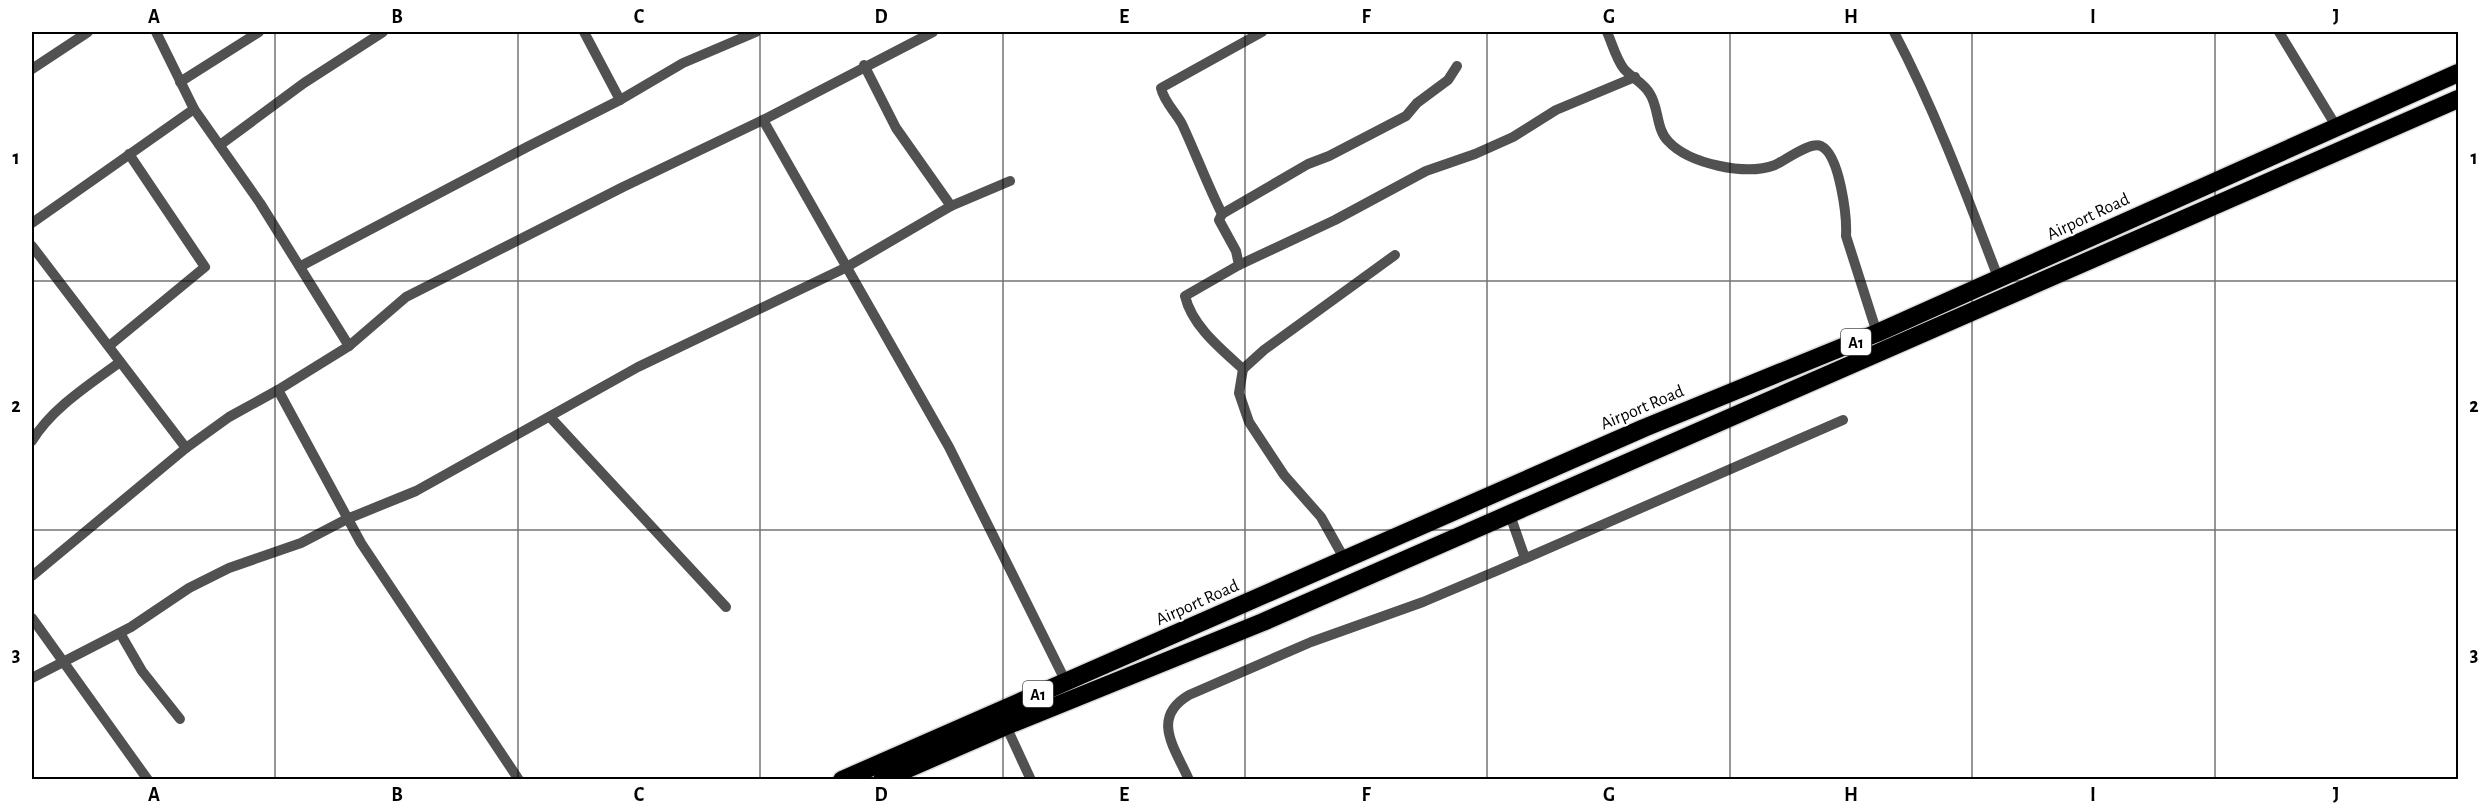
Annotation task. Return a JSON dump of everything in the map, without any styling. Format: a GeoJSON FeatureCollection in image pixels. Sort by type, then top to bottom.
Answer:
{"type":"FeatureCollection","features":[{"type":"Feature","properties":{"kind":"highway","name":"Airport Road"},"geometry":{"type":"LineString","coordinates":[[842,780],[1644,428],[1877,333],[1999,280],[2336,126],[2458,73]]}},
{"type":"Feature","properties":{"kind":"highway","name":"A1"},"geometry":{"type":"LineString","coordinates":[[882,780],[1006,726],[1263,622],[2458,99]]}},
{"type":"Feature","properties":{"kind":"street"},"geometry":{"type":"LineString","coordinates":[[32,69],[88,32]]}},
{"type":"Feature","properties":{"kind":"street"},"geometry":{"type":"LineString","coordinates":[[156,32],[194,109],[301,266],[349,346]]}},
{"type":"Feature","properties":{"kind":"street"},"geometry":{"type":"LineString","coordinates":[[180,81],[259,32]]}},
{"type":"Feature","properties":{"kind":"street"},"geometry":{"type":"LineString","coordinates":[[220,145],[304,83],[382,32]]}},
{"type":"Feature","properties":{"kind":"street"},"geometry":{"type":"LineString","coordinates":[[584,32],[620,100]]}},
{"type":"Feature","properties":{"kind":"street"},"geometry":{"type":"LineString","coordinates":[[301,266],[620,100],[682,63],[756,32]]}},
{"type":"Feature","properties":{"kind":"street"},"geometry":{"type":"LineString","coordinates":[[32,576],[186,448],[229,417],[349,346],[406,297],[623,187],[763,120],[864,65],[933,32]]}},
{"type":"Feature","properties":{"kind":"street"},"geometry":{"type":"LineString","coordinates":[[1222,214],[1176,112],[1163,98],[1161,88],[1262,32]]}},
{"type":"Feature","properties":{"kind":"street"},"geometry":{"type":"LineString","coordinates":[[1607,32],[1624,69],[1651,96],[1657,119],[1667,141],[1696,160],[1723,168],[1760,168],[1773,165],[1805,148],[1815,145],[1822,147],[1841,184],[1847,220],[1846,236],[1877,333]]}},
{"type":"Feature","properties":{"kind":"street"},"geometry":{"type":"LineString","coordinates":[[1894,32],[1919,79],[1952,155],[1999,280]]}},
{"type":"Feature","properties":{"kind":"street"},"geometry":{"type":"LineString","coordinates":[[2279,32],[2336,126]]}},
{"type":"Feature","properties":{"kind":"street"},"geometry":{"type":"LineString","coordinates":[[864,65],[897,128],[951,206]]}},
{"type":"Feature","properties":{"kind":"street"},"geometry":{"type":"LineString","coordinates":[[1239,266],[1236,251],[1219,220],[1222,214],[1308,164],[1329,156],[1406,116],[1417,103],[1448,80],[1457,66]]}},
{"type":"Feature","properties":{"kind":"street"},"geometry":{"type":"LineString","coordinates":[[1243,369],[1207,334],[1189,310],[1185,296],[1426,171],[1475,154],[1513,137],[1556,110],[1635,78]]}},
{"type":"Feature","properties":{"kind":"street"},"geometry":{"type":"LineString","coordinates":[[32,223],[194,109]]}},
{"type":"Feature","properties":{"kind":"street"},"geometry":{"type":"LineString","coordinates":[[763,120],[845,268],[949,447],[1066,682]]}},
{"type":"Feature","properties":{"kind":"street"},"geometry":{"type":"LineString","coordinates":[[109,346],[206,267],[129,154]]}},
{"type":"Feature","properties":{"kind":"street"},"geometry":{"type":"LineString","coordinates":[[32,678],[120,633],[199,583],[229,568],[301,543],[347,519],[416,491],[638,368],[845,268],[951,206],[1010,181]]}},
{"type":"Feature","properties":{"kind":"street"},"geometry":{"type":"LineString","coordinates":[[32,246],[186,448]]}},
{"type":"Feature","properties":{"kind":"street"},"geometry":{"type":"LineString","coordinates":[[1345,560],[1321,517],[1284,475],[1249,422],[1239,393],[1243,369],[1264,350],[1395,255]]}},
{"type":"Feature","properties":{"kind":"street"},"geometry":{"type":"LineString","coordinates":[[33,433],[64,405],[120,363]]}},
{"type":"Feature","properties":{"kind":"street"},"geometry":{"type":"LineString","coordinates":[[278,390],[347,519],[519,780]]}},
{"type":"Feature","properties":{"kind":"street"},"geometry":{"type":"LineString","coordinates":[[550,417],[726,606]]}},
{"type":"Feature","properties":{"kind":"street"},"geometry":{"type":"LineString","coordinates":[[1189,780],[1167,730],[1170,710],[1177,702],[1311,642],[1423,602],[1843,420]]}},
{"type":"Feature","properties":{"kind":"street"},"geometry":{"type":"LineString","coordinates":[[1510,515],[1526,558]]}},
{"type":"Feature","properties":{"kind":"street"},"geometry":{"type":"LineString","coordinates":[[32,618],[142,768],[148,780]]}},
{"type":"Feature","properties":{"kind":"street"},"geometry":{"type":"LineString","coordinates":[[120,633],[142,671],[180,719]]}},
{"type":"Feature","properties":{"kind":"street"},"geometry":{"type":"LineString","coordinates":[[1006,726],[1031,780]]}}]}
